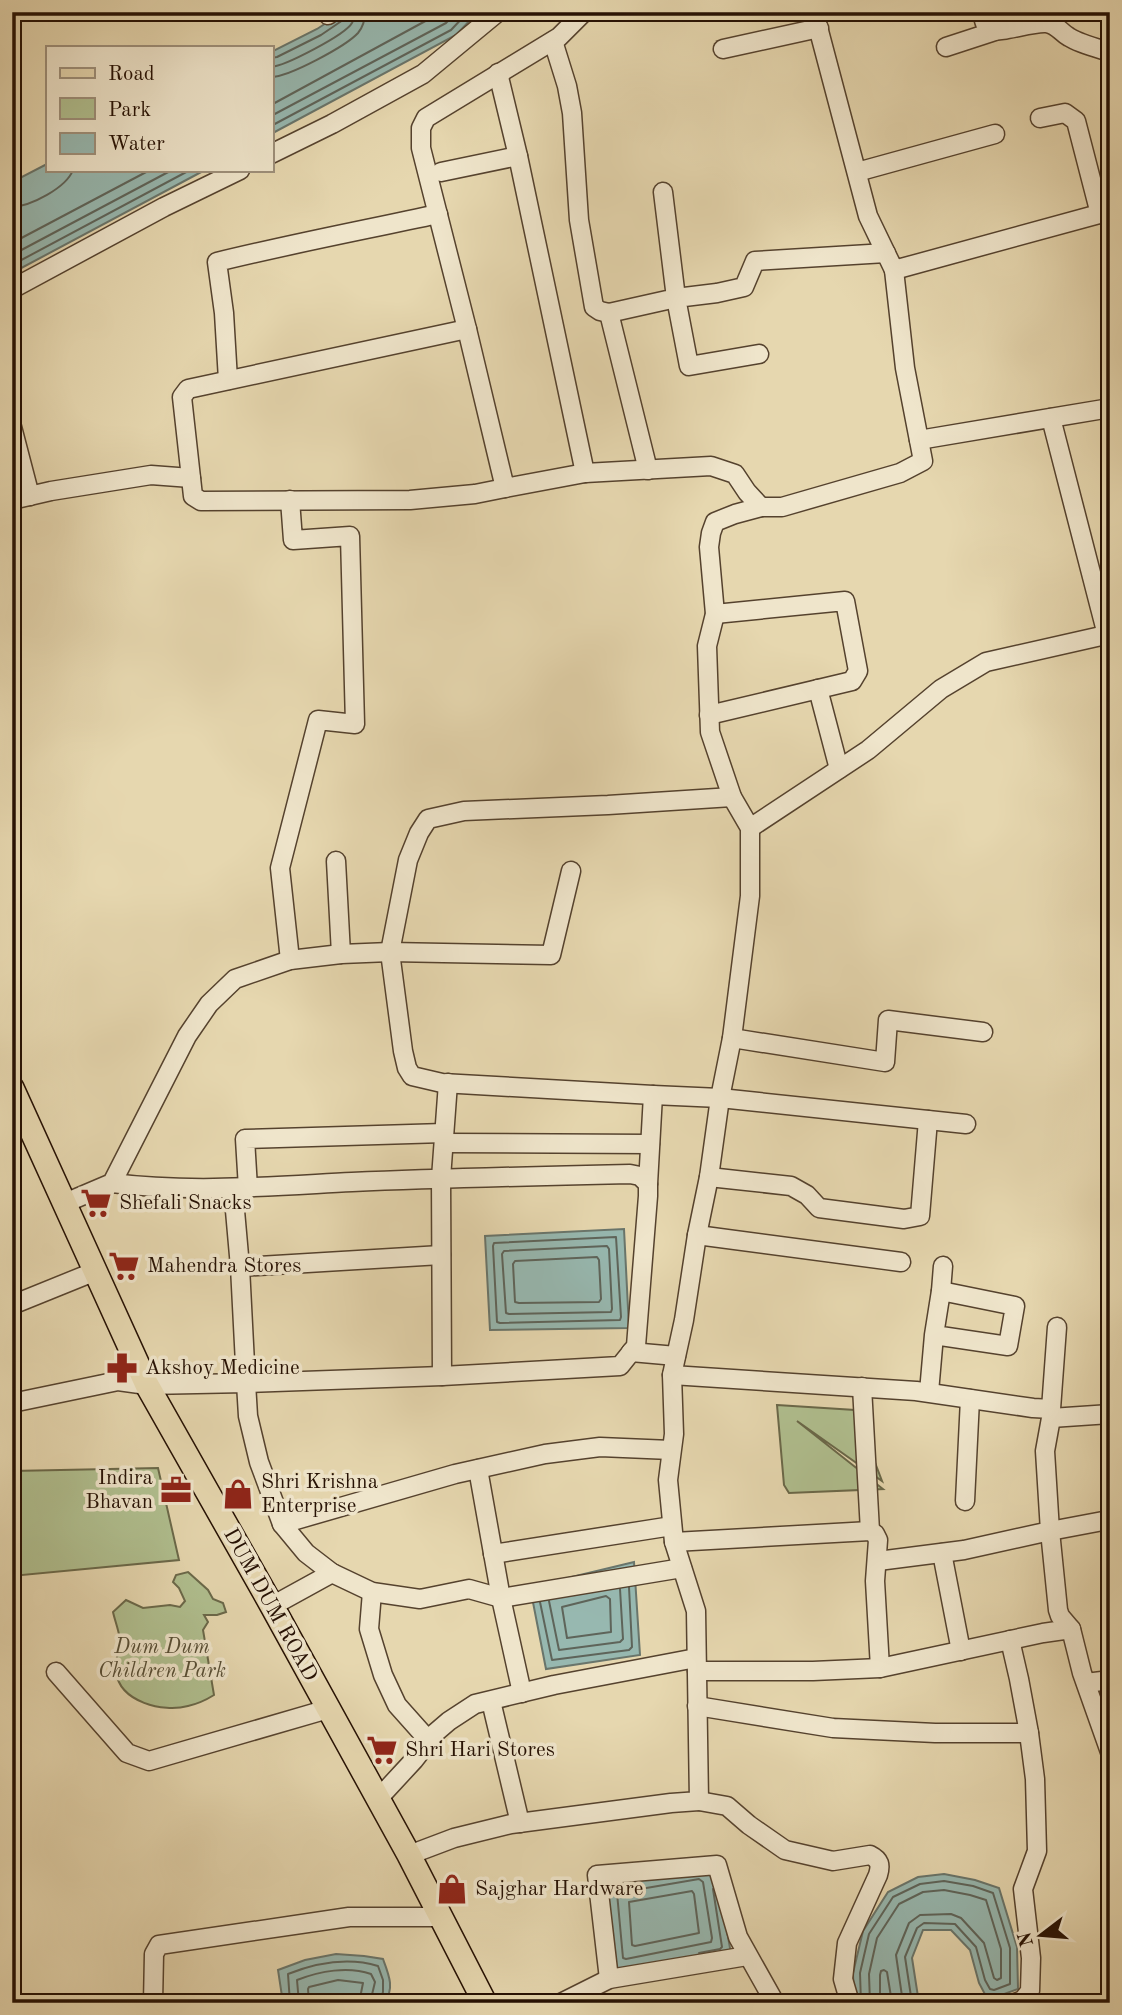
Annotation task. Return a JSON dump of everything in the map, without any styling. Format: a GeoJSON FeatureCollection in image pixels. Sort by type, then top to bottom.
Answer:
{"type":"FeatureCollection","features":[{"type":"Feature","properties":{"kind":"main road","name":"DUM DUM ROAD"},"geometry":{"type":"LineString","coordinates":[[12,1088],[19,1123],[65,1203],[147,1385],[409,1856],[485,2003]]}},
{"type":"Feature","properties":{"kind":"street"},"geometry":{"type":"LineString","coordinates":[[273,153],[423,74],[498,12]]}},
{"type":"Feature","properties":{"kind":"street"},"geometry":{"type":"LineString","coordinates":[[505,488],[421,148],[421,128],[426,118],[553,41],[584,12]]}},
{"type":"Feature","properties":{"kind":"street"},"geometry":{"type":"LineString","coordinates":[[982,12],[986,26],[995,32]]}},
{"type":"Feature","properties":{"kind":"street"},"geometry":{"type":"LineString","coordinates":[[699,1801],[696,1611],[673,1534],[668,1480],[674,1434],[672,1375],[684,1320],[732,1038],[750,896],[750,828],[732,797],[710,732],[707,646],[715,614],[710,533],[715,522],[735,514],[761,507],[782,507],[900,473],[923,461],[905,368],[890,262],[868,216],[816,20],[723,49]]}},
{"type":"Feature","properties":{"kind":"street"},"geometry":{"type":"LineString","coordinates":[[946,47],[1028,24],[1049,23],[1055,24],[1071,39],[1110,52]]}},
{"type":"Feature","properties":{"kind":"street"},"geometry":{"type":"LineString","coordinates":[[553,41],[572,113],[579,220],[592,298],[594,307],[609,313],[744,287],[755,261],[890,262],[1105,213],[1076,121],[1065,113],[1040,118]]}},
{"type":"Feature","properties":{"kind":"street"},"geometry":{"type":"LineString","coordinates":[[498,74],[519,156],[585,473]]}},
{"type":"Feature","properties":{"kind":"street"},"geometry":{"type":"LineString","coordinates":[[857,172],[995,134]]}},
{"type":"Feature","properties":{"kind":"street"},"geometry":{"type":"LineString","coordinates":[[441,172],[519,156]]}},
{"type":"Feature","properties":{"kind":"street"},"geometry":{"type":"LineString","coordinates":[[12,289],[164,207],[236,172]]}},
{"type":"Feature","properties":{"kind":"street"},"geometry":{"type":"LineString","coordinates":[[663,192],[676,298],[689,366],[759,354]]}},
{"type":"Feature","properties":{"kind":"street"},"geometry":{"type":"LineString","coordinates":[[228,380],[224,313],[217,262],[438,214]]}},
{"type":"Feature","properties":{"kind":"street"},"geometry":{"type":"LineString","coordinates":[[609,313],[648,470]]}},
{"type":"Feature","properties":{"kind":"street"},"geometry":{"type":"LineString","coordinates":[[467,329],[192,388],[183,393],[193,496],[198,500],[410,500],[475,494],[585,473],[711,466],[735,474],[761,507]]}},
{"type":"Feature","properties":{"kind":"street"},"geometry":{"type":"LineString","coordinates":[[919,440],[1110,408]]}},
{"type":"Feature","properties":{"kind":"street"},"geometry":{"type":"LineString","coordinates":[[750,828],[868,750],[942,689],[986,662],[1108,634],[1051,418]]}},
{"type":"Feature","properties":{"kind":"street"},"geometry":{"type":"LineString","coordinates":[[12,427],[21,498],[151,475],[191,478]]}},
{"type":"Feature","properties":{"kind":"street"},"geometry":{"type":"LineString","coordinates":[[290,500],[293,540],[350,536],[355,724],[318,720],[280,868],[290,960]]}},
{"type":"Feature","properties":{"kind":"street"},"geometry":{"type":"LineString","coordinates":[[709,715],[852,681],[858,671],[845,601],[715,614]]}},
{"type":"Feature","properties":{"kind":"street"},"geometry":{"type":"LineString","coordinates":[[818,689],[839,769]]}},
{"type":"Feature","properties":{"kind":"street"},"geometry":{"type":"LineString","coordinates":[[732,797],[464,811],[428,819],[408,860],[390,952],[407,1068],[412,1076],[448,1083],[720,1098],[966,1125]]}},
{"type":"Feature","properties":{"kind":"street"},"geometry":{"type":"LineString","coordinates":[[336,862],[341,954]]}},
{"type":"Feature","properties":{"kind":"street"},"geometry":{"type":"LineString","coordinates":[[112,1183],[187,1035],[209,1004],[235,979],[290,960],[341,954],[390,952],[551,955],[570,871]]}},
{"type":"Feature","properties":{"kind":"street"},"geometry":{"type":"LineString","coordinates":[[732,1038],[885,1062],[888,1020],[983,1031]]}},
{"type":"Feature","properties":{"kind":"street"},"geometry":{"type":"LineString","coordinates":[[442,1376],[442,1178],[448,1083]]}},
{"type":"Feature","properties":{"kind":"street"},"geometry":{"type":"LineString","coordinates":[[12,1403],[118,1381],[147,1385],[246,1383],[620,1366],[636,1346],[653,1096]]}},
{"type":"Feature","properties":{"kind":"street"},"geometry":{"type":"LineString","coordinates":[[709,1177],[791,1186],[807,1195],[819,1208],[904,1219],[920,1216],[928,1120]]}},
{"type":"Feature","properties":{"kind":"street"},"geometry":{"type":"LineString","coordinates":[[650,1144],[444,1138],[245,1139],[240,1188],[240,1267],[248,1416],[259,1462],[282,1524],[306,1553],[332,1573],[372,1592],[420,1598],[469,1589],[501,1598],[682,1568]]}},
{"type":"Feature","properties":{"kind":"street"},"geometry":{"type":"LineString","coordinates":[[65,1203],[112,1183],[143,1187],[240,1188],[442,1178],[630,1174],[640,1176],[648,1184]]}},
{"type":"Feature","properties":{"kind":"street"},"geometry":{"type":"LineString","coordinates":[[697,1235],[901,1262]]}},
{"type":"Feature","properties":{"kind":"street"},"geometry":{"type":"LineString","coordinates":[[240,1267],[442,1255]]}},
{"type":"Feature","properties":{"kind":"street"},"geometry":{"type":"LineString","coordinates":[[929,1392],[943,1266]]}},
{"type":"Feature","properties":{"kind":"street"},"geometry":{"type":"LineString","coordinates":[[12,1305],[96,1271]]}},
{"type":"Feature","properties":{"kind":"street"},"geometry":{"type":"LineString","coordinates":[[934,1335],[1008,1346],[1015,1306],[941,1291]]}},
{"type":"Feature","properties":{"kind":"street"},"geometry":{"type":"LineString","coordinates":[[1057,1327],[1051,1414],[1045,1451],[1058,1610],[1071,1629],[1110,1752]]}},
{"type":"Feature","properties":{"kind":"street"},"geometry":{"type":"LineString","coordinates":[[631,1352],[676,1356]]}},
{"type":"Feature","properties":{"kind":"street"},"geometry":{"type":"LineString","coordinates":[[672,1375],[929,1392],[1033,1408],[1051,1414],[1110,1414]]}},
{"type":"Feature","properties":{"kind":"street"},"geometry":{"type":"LineString","coordinates":[[862,1387],[870,1531]]}},
{"type":"Feature","properties":{"kind":"street"},"geometry":{"type":"LineString","coordinates":[[965,1501],[970,1399]]}},
{"type":"Feature","properties":{"kind":"street"},"geometry":{"type":"LineString","coordinates":[[282,1524],[478,1469],[545,1454],[600,1447],[671,1450]]}},
{"type":"Feature","properties":{"kind":"street"},"geometry":{"type":"LineString","coordinates":[[478,1469],[501,1598],[522,1693]]}},
{"type":"Feature","properties":{"kind":"street"},"geometry":{"type":"LineString","coordinates":[[878,1561],[964,1550],[1110,1521]]}},
{"type":"Feature","properties":{"kind":"street"},"geometry":{"type":"LineString","coordinates":[[493,1554],[673,1534],[870,1531],[878,1540],[875,1581],[880,1668]]}},
{"type":"Feature","properties":{"kind":"street"},"geometry":{"type":"LineString","coordinates":[[942,1553],[961,1651]]}},
{"type":"Feature","properties":{"kind":"street"},"geometry":{"type":"LineString","coordinates":[[272,1606],[332,1573]]}},
{"type":"Feature","properties":{"kind":"street"},"geometry":{"type":"LineString","coordinates":[[372,1592],[369,1629],[383,1675],[397,1705],[430,1742]]}},
{"type":"Feature","properties":{"kind":"street"},"geometry":{"type":"LineString","coordinates":[[377,1800],[435,1734],[475,1704],[554,1685],[697,1664],[813,1671],[880,1668],[1071,1629]]}},
{"type":"Feature","properties":{"kind":"street"},"geometry":{"type":"LineString","coordinates":[[1010,1640],[1029,1733],[1035,1779],[1037,1852],[1023,1889],[1031,1958],[1030,1991],[1023,2000],[1015,2003]]}},
{"type":"Feature","properties":{"kind":"street"},"geometry":{"type":"LineString","coordinates":[[56,1672],[127,1753],[149,1761],[328,1709]]}},
{"type":"Feature","properties":{"kind":"street"},"geometry":{"type":"LineString","coordinates":[[1086,1683],[1110,1680]]}},
{"type":"Feature","properties":{"kind":"street"},"geometry":{"type":"LineString","coordinates":[[491,1701],[520,1823]]}},
{"type":"Feature","properties":{"kind":"street"},"geometry":{"type":"LineString","coordinates":[[697,1706],[833,1728],[935,1733],[1029,1733]]}},
{"type":"Feature","properties":{"kind":"street"},"geometry":{"type":"LineString","coordinates":[[409,1856],[454,1838],[520,1823],[671,1803],[699,1801],[727,1806],[785,1850],[833,1861],[870,1854],[877,1859],[881,1867],[847,1943],[843,1979],[850,2003]]}},
{"type":"Feature","properties":{"kind":"street"},"geometry":{"type":"LineString","coordinates":[[609,1979],[597,1875],[717,1865],[738,1937],[775,2003]]}},
{"type":"Feature","properties":{"kind":"street"},"geometry":{"type":"LineString","coordinates":[[153,2003],[154,1954],[159,1945],[349,1917],[440,1917]]}},
{"type":"Feature","properties":{"kind":"street"},"geometry":{"type":"LineString","coordinates":[[561,2003],[609,1979],[747,1956]]}},
{"type":"Feature","properties":{"kind":"green space"},"geometry":{"type":"Polygon","coordinates":[[[777,1405],[855,1410],[882,1481],[797,1421],[883,1489],[789,1493],[784,1485],[777,1405]]]}},
{"type":"Feature","properties":{"kind":"green space"},"geometry":{"type":"Polygon","coordinates":[[[158,1468],[179,1560],[12,1576],[12,1471],[158,1468]]]}},
{"type":"Feature","properties":{"kind":"green space","name":"Dum Dum Children Park"},"geometry":{"type":"Polygon","coordinates":[[[188,1572],[208,1590],[213,1599],[223,1603],[226,1612],[204,1615],[208,1622],[203,1630],[214,1695],[201,1702],[178,1708],[144,1703],[125,1691],[119,1682],[116,1668],[120,1640],[113,1612],[126,1600],[143,1608],[170,1605],[180,1607],[185,1601],[173,1582],[176,1575],[188,1572]]]}},
{"type":"Feature","properties":{"kind":"water"},"geometry":{"type":"Polygon","coordinates":[[[343,12],[478,12],[456,35],[273,133],[273,51],[317,29],[343,12]]]}},
{"type":"Feature","properties":{"kind":"water"},"geometry":{"type":"Polygon","coordinates":[[[46,165],[46,172],[201,172],[12,273],[12,182],[46,165]]]}},
{"type":"Feature","properties":{"kind":"water"},"geometry":{"type":"Polygon","coordinates":[[[624,1229],[629,1328],[490,1330],[485,1236],[624,1229]]]}},
{"type":"Feature","properties":{"kind":"water"},"geometry":{"type":"Polygon","coordinates":[[[634,1562],[640,1655],[546,1669],[530,1587],[634,1562]]]}},
{"type":"Feature","properties":{"kind":"water"},"geometry":{"type":"Polygon","coordinates":[[[715,1860],[731,1954],[608,1978],[599,1879],[715,1860]]]}},
{"type":"Feature","properties":{"kind":"water"},"geometry":{"type":"Polygon","coordinates":[[[944,1874],[999,1888],[1017,1947],[1018,1989],[988,2000],[979,1983],[970,1950],[951,1930],[923,1930],[912,1958],[919,2003],[854,2003],[853,1973],[863,1931],[888,1892],[918,1877],[944,1874]]]}},
{"type":"Feature","properties":{"kind":"water"},"geometry":{"type":"Polygon","coordinates":[[[336,1954],[383,1959],[390,1987],[384,2003],[283,2003],[278,1970],[305,1960],[336,1954]]]}},
{"type":"Feature","properties":{"kind":"place","name":"Shefali Snacks"},"geometry":{"type":"Point","coordinates":[96,1203]}},
{"type":"Feature","properties":{"kind":"place","name":"Mahendra Stores"},"geometry":{"type":"Point","coordinates":[124,1266]}},
{"type":"Feature","properties":{"kind":"place","name":"Akshoy Medicine"},"geometry":{"type":"Point","coordinates":[122,1368]}},
{"type":"Feature","properties":{"kind":"place","name":"Indira Bhavan"},"geometry":{"type":"Point","coordinates":[176,1490]}},
{"type":"Feature","properties":{"kind":"place","name":"Shri Krishna Enterprise"},"geometry":{"type":"Point","coordinates":[238,1494]}},
{"type":"Feature","properties":{"kind":"place","name":"Shri Hari Stores"},"geometry":{"type":"Point","coordinates":[382,1750]}},
{"type":"Feature","properties":{"kind":"place","name":"Sajghar Hardware"},"geometry":{"type":"Point","coordinates":[452,1889]}}]}
